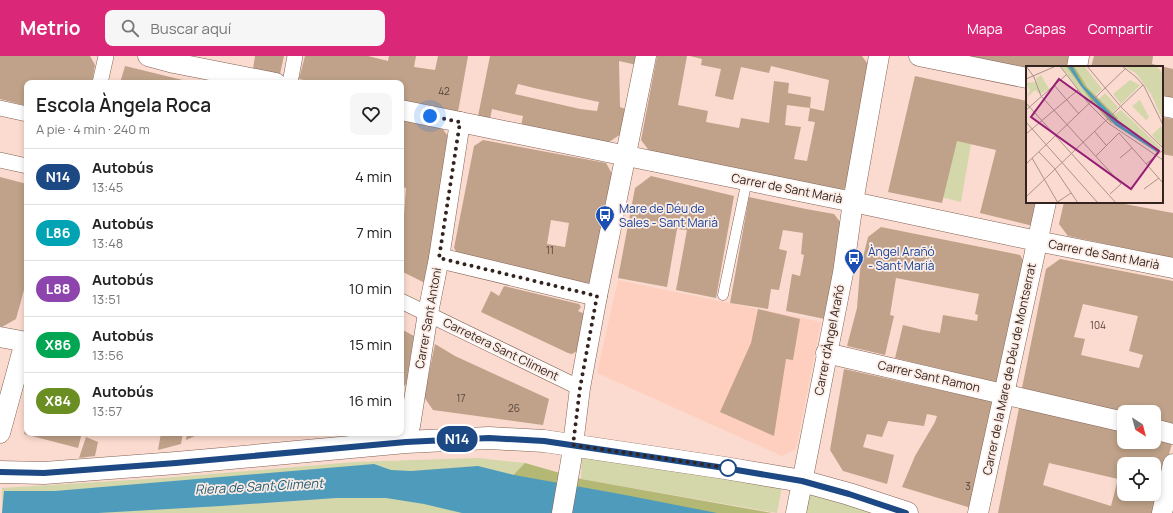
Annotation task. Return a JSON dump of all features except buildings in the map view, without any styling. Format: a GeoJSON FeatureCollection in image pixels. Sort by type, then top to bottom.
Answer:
{"type":"FeatureCollection","features":[{"type":"Feature","properties":{"kind":"street"},"geometry":{"type":"LineString","coordinates":[[101,80],[106,56]]}},
{"type":"Feature","properties":{"kind":"street"},"geometry":{"type":"LineString","coordinates":[[148,56],[174,63],[261,80]]}},
{"type":"Feature","properties":{"kind":"street"},"geometry":{"type":"LineString","coordinates":[[291,80],[295,56]]}},
{"type":"Feature","properties":{"kind":"street"},"geometry":{"type":"LineString","coordinates":[[562,513],[572,453],[580,388],[597,296],[646,56]]}},
{"type":"Feature","properties":{"kind":"street","name":"Carrer d'Àngel Arañó"},"geometry":{"type":"LineString","coordinates":[[799,498],[826,353],[843,273],[853,202],[879,56]]}},
{"type":"Feature","properties":{"kind":"street"},"geometry":{"type":"LineString","coordinates":[[919,56],[1026,78]]}},
{"type":"Feature","properties":{"kind":"street"},"geometry":{"type":"LineString","coordinates":[[1076,66],[1079,56]]}},
{"type":"Feature","properties":{"kind":"street"},"geometry":{"type":"LineString","coordinates":[[1163,106],[1173,108]]}},
{"type":"Feature","properties":{"kind":"street"},"geometry":{"type":"LineString","coordinates":[[0,108],[24,113]]}},
{"type":"Feature","properties":{"kind":"street","name":"Carrer de Sant Marià"},"geometry":{"type":"LineString","coordinates":[[404,111],[1173,268]]}},
{"type":"Feature","properties":{"kind":"street","name":"Carrer Sant Antoni"},"geometry":{"type":"LineString","coordinates":[[406,429],[439,258],[460,122]]}},
{"type":"Feature","properties":{"kind":"street"},"geometry":{"type":"LineString","coordinates":[[0,160],[24,165]]}},
{"type":"Feature","properties":{"kind":"street","name":"Carrer de la Mare de Déu de Montserrat"},"geometry":{"type":"LineString","coordinates":[[978,513],[1046,203]]}},
{"type":"Feature","properties":{"kind":"street"},"geometry":{"type":"LineString","coordinates":[[439,258],[597,296]]}},
{"type":"Feature","properties":{"kind":"street","name":"Carretera Sant Climent"},"geometry":{"type":"LineString","coordinates":[[404,301],[580,388]]}},
{"type":"Feature","properties":{"kind":"street"},"geometry":{"type":"LineString","coordinates":[[0,337],[24,340]]}},
{"type":"Feature","properties":{"kind":"street"},"geometry":{"type":"LineString","coordinates":[[0,434],[24,347]]}},
{"type":"Feature","properties":{"kind":"street","name":"Carrer Sant Ramon"},"geometry":{"type":"LineString","coordinates":[[826,353],[1117,420]]}},
{"type":"Feature","properties":{"kind":"street"},"geometry":{"type":"LineString","coordinates":[[406,429],[489,438],[544,441],[572,453],[725,468],[799,498],[849,494],[906,513]]}},
{"type":"Feature","properties":{"kind":"street"},"geometry":{"type":"LineString","coordinates":[[1161,431],[1173,434]]}},
{"type":"Feature","properties":{"kind":"street"},"geometry":{"type":"LineString","coordinates":[[0,472],[44,473],[176,463],[359,436]]}},
{"type":"Feature","properties":{"kind":"street"},"geometry":{"type":"LineString","coordinates":[[1162,513],[1173,464]]}},
{"type":"Feature","properties":{"kind":"lane"},"geometry":{"type":"LineString","coordinates":[[723,295],[747,180]]}},
{"type":"Feature","properties":{"kind":"shaded area"},"geometry":{"type":"Polygon","coordinates":[[[618,280],[821,322],[796,449],[782,456],[597,373],[618,280]]]}},
{"type":"Feature","properties":{"kind":"green space"},"geometry":{"type":"Polygon","coordinates":[[[947,132],[972,138],[961,202],[933,195],[947,132]]]}},
{"type":"Feature","properties":{"kind":"green space"},"geometry":{"type":"Polygon","coordinates":[[[582,454],[782,487],[777,513],[581,479],[582,454]]]}},
{"type":"Feature","properties":{"kind":"green space"},"geometry":{"type":"Polygon","coordinates":[[[478,458],[525,463],[494,495],[494,513],[2,513],[2,488],[163,478],[354,462],[478,458]]]}},
{"type":"Feature","properties":{"kind":"green space"},"geometry":{"type":"Polygon","coordinates":[[[525,463],[581,479],[772,513],[494,513],[494,495],[525,463]]]}},
{"type":"Feature","properties":{"kind":"green space"},"geometry":{"type":"Polygon","coordinates":[[[806,489],[889,513],[802,513],[806,489]]]}},
{"type":"Feature","properties":{"kind":"water","name":"Riera de Sant Climent"},"geometry":{"type":"Polygon","coordinates":[[[374,464],[391,470],[411,471],[478,466],[514,475],[717,513],[462,513],[424,504],[386,498],[336,498],[98,513],[2,513],[4,491],[55,491],[374,464]]]}},
{"type":"Feature","properties":{"kind":"bus line","name":"N14"},"geometry":{"type":"LineString","coordinates":[[0,472],[44,473],[176,463],[406,442],[489,438],[544,441],[802,481],[849,494],[906,513]]}},
{"type":"Feature","properties":{"kind":"place","name":"Mare de Déu de Sales - Sant Marià"},"geometry":{"type":"Point","coordinates":[605,232]}},
{"type":"Feature","properties":{"kind":"place","name":"Àngel Arañó - Sant Marià"},"geometry":{"type":"Point","coordinates":[854,275]}},
{"type":"Feature","properties":{"kind":"route"},"geometry":{"type":"LineString","coordinates":[[430,116],[460,122],[439,258],[597,296],[580,388],[573,445],[632,455],[728,468]]}}]}
